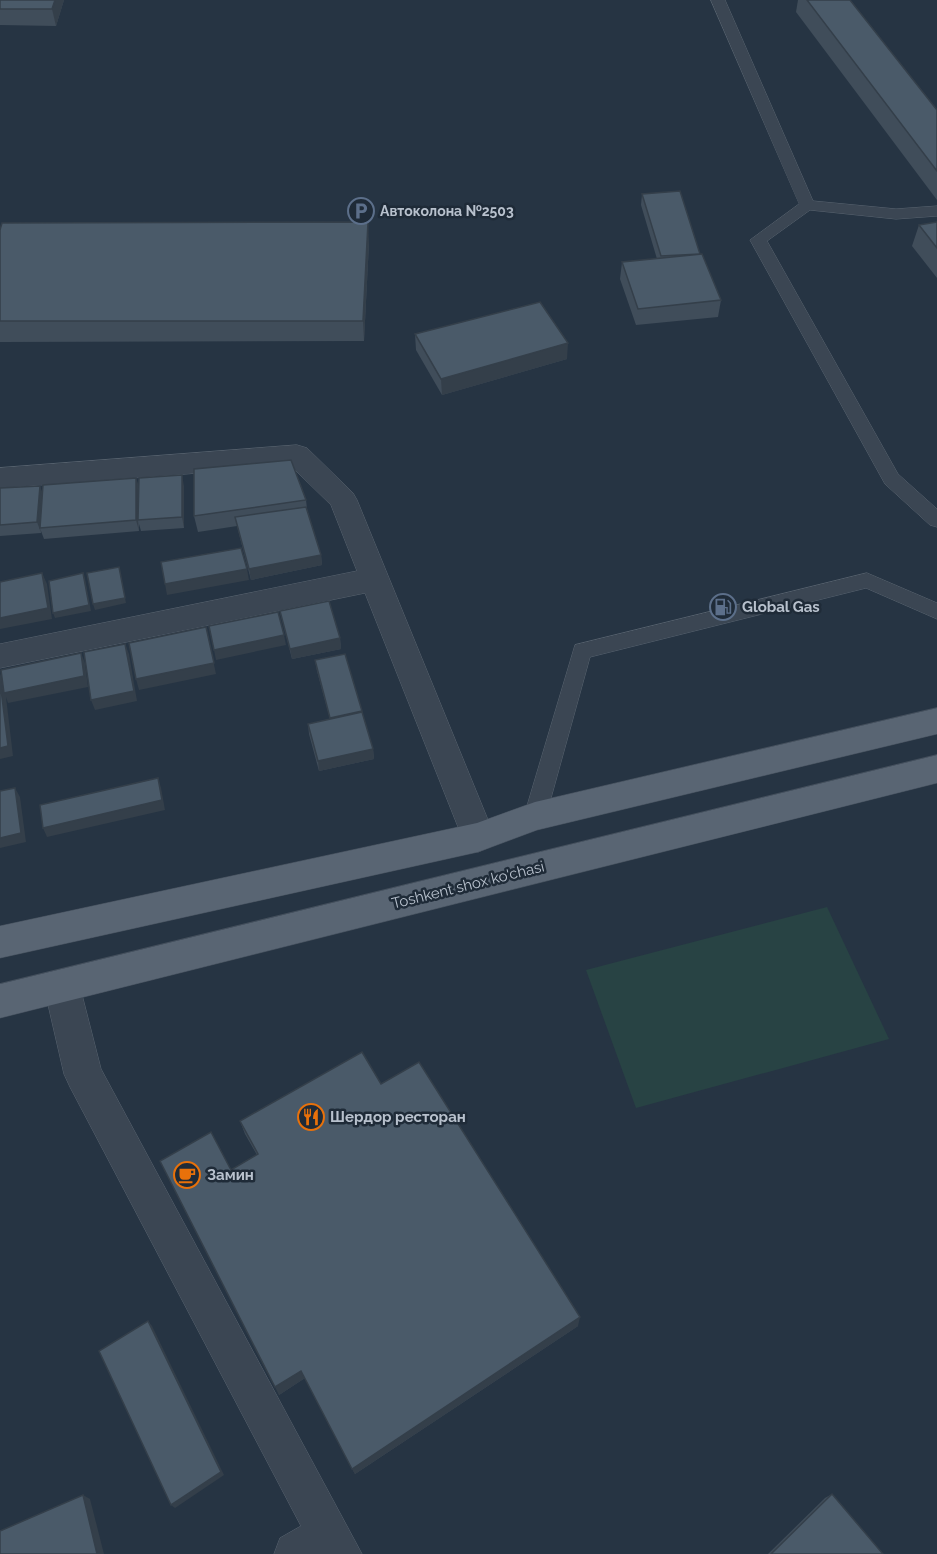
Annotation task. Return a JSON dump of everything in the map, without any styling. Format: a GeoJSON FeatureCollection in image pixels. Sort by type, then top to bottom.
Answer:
{"type":"FeatureCollection","features":[{"type":"Feature","properties":{"kind":"main road"},"geometry":{"type":"LineString","coordinates":[[0,942],[478,837],[535,816],[937,721]]}},
{"type":"Feature","properties":{"kind":"main road","name":"Toshkent shox ko'chasi"},"geometry":{"type":"LineString","coordinates":[[0,1001],[937,770]]}},
{"type":"Feature","properties":{"kind":"street"},"geometry":{"type":"LineString","coordinates":[[0,478],[297,455],[344,500],[478,837]]}},
{"type":"Feature","properties":{"kind":"street"},"geometry":{"type":"LineString","coordinates":[[0,656],[375,579]]}},
{"type":"Feature","properties":{"kind":"street"},"geometry":{"type":"LineString","coordinates":[[62,987],[83,1074],[322,1547]]}},
{"type":"Feature","properties":{"kind":"lane"},"geometry":{"type":"LineString","coordinates":[[718,0],[807,205]]}},
{"type":"Feature","properties":{"kind":"lane"},"geometry":{"type":"LineString","coordinates":[[937,211],[896,214],[807,205],[758,240],[891,479],[937,520]]}},
{"type":"Feature","properties":{"kind":"lane"},"geometry":{"type":"LineString","coordinates":[[535,816],[582,651],[867,580],[937,611]]}},
{"type":"Feature","properties":{"kind":"green space"},"geometry":{"type":"Polygon","coordinates":[[[827,907],[889,1039],[636,1108],[586,970],[827,907]]]}},
{"type":"Feature","properties":{"kind":"building"},"geometry":{"type":"Polygon","coordinates":[[[0,0],[55,0],[52,9],[0,9],[0,0]]]}},
{"type":"Feature","properties":{"kind":"building"},"geometry":{"type":"Polygon","coordinates":[[[807,0],[850,0],[937,110],[937,171],[807,0]]]}},
{"type":"Feature","properties":{"kind":"building"},"geometry":{"type":"Polygon","coordinates":[[[680,191],[700,254],[661,256],[642,194],[680,191]]]}},
{"type":"Feature","properties":{"kind":"building"},"geometry":{"type":"Polygon","coordinates":[[[368,222],[363,321],[0,321],[0,230],[2,223],[368,222]]]}},
{"type":"Feature","properties":{"kind":"building"},"geometry":{"type":"Polygon","coordinates":[[[937,222],[937,248],[919,225],[937,222]]]}},
{"type":"Feature","properties":{"kind":"building"},"geometry":{"type":"Polygon","coordinates":[[[702,254],[721,300],[638,309],[622,262],[702,254]]]}},
{"type":"Feature","properties":{"kind":"building"},"geometry":{"type":"Polygon","coordinates":[[[540,302],[568,343],[441,379],[415,334],[540,302]]]}},
{"type":"Feature","properties":{"kind":"building"},"geometry":{"type":"Polygon","coordinates":[[[291,460],[306,500],[194,516],[194,469],[291,460]]]}},
{"type":"Feature","properties":{"kind":"building"},"geometry":{"type":"Polygon","coordinates":[[[182,475],[182,517],[138,520],[139,478],[182,475]]]}},
{"type":"Feature","properties":{"kind":"building"},"geometry":{"type":"Polygon","coordinates":[[[136,478],[136,520],[40,528],[43,485],[136,478]]]}},
{"type":"Feature","properties":{"kind":"building"},"geometry":{"type":"Polygon","coordinates":[[[40,486],[37,522],[0,525],[0,488],[40,486]]]}},
{"type":"Feature","properties":{"kind":"building"},"geometry":{"type":"Polygon","coordinates":[[[306,507],[321,555],[249,569],[235,517],[306,507]]]}},
{"type":"Feature","properties":{"kind":"building"},"geometry":{"type":"Polygon","coordinates":[[[241,548],[247,569],[165,584],[161,562],[241,548]]]}},
{"type":"Feature","properties":{"kind":"building"},"geometry":{"type":"Polygon","coordinates":[[[119,567],[125,598],[93,604],[87,573],[119,567]]]}},
{"type":"Feature","properties":{"kind":"building"},"geometry":{"type":"Polygon","coordinates":[[[42,573],[48,608],[0,618],[0,582],[42,573]]]}},
{"type":"Feature","properties":{"kind":"building"},"geometry":{"type":"Polygon","coordinates":[[[83,573],[89,605],[53,613],[49,581],[83,573]]]}},
{"type":"Feature","properties":{"kind":"building"},"geometry":{"type":"Polygon","coordinates":[[[329,601],[340,638],[290,649],[280,611],[329,601]]]}},
{"type":"Feature","properties":{"kind":"building"},"geometry":{"type":"Polygon","coordinates":[[[278,612],[284,635],[214,650],[209,626],[278,612]]]}},
{"type":"Feature","properties":{"kind":"building"},"geometry":{"type":"Polygon","coordinates":[[[206,627],[214,663],[136,679],[129,643],[206,627]]]}},
{"type":"Feature","properties":{"kind":"building"},"geometry":{"type":"Polygon","coordinates":[[[125,644],[134,691],[91,700],[84,652],[125,644]]]}},
{"type":"Feature","properties":{"kind":"building"},"geometry":{"type":"Polygon","coordinates":[[[81,653],[84,676],[4,693],[1,670],[81,653]]]}},
{"type":"Feature","properties":{"kind":"building"},"geometry":{"type":"Polygon","coordinates":[[[345,654],[362,711],[330,718],[315,660],[345,654]]]}},
{"type":"Feature","properties":{"kind":"building"},"geometry":{"type":"Polygon","coordinates":[[[0,681],[8,746],[0,748],[0,681]]]}},
{"type":"Feature","properties":{"kind":"building"},"geometry":{"type":"Polygon","coordinates":[[[362,712],[373,749],[318,761],[308,724],[362,712]]]}},
{"type":"Feature","properties":{"kind":"building"},"geometry":{"type":"Polygon","coordinates":[[[158,778],[162,800],[43,828],[40,805],[158,778]]]}},
{"type":"Feature","properties":{"kind":"building"},"geometry":{"type":"Polygon","coordinates":[[[15,788],[21,833],[0,838],[0,791],[15,788]]]}},
{"type":"Feature","properties":{"kind":"building"},"geometry":{"type":"Polygon","coordinates":[[[362,1052],[381,1084],[419,1062],[580,1317],[352,1469],[301,1371],[275,1387],[160,1161],[211,1132],[231,1170],[258,1154],[240,1121],[362,1052]]]}},
{"type":"Feature","properties":{"kind":"building"},"geometry":{"type":"Polygon","coordinates":[[[148,1321],[221,1472],[171,1505],[99,1351],[148,1321]]]}},
{"type":"Feature","properties":{"kind":"building"},"geometry":{"type":"Polygon","coordinates":[[[832,1494],[883,1554],[771,1554],[832,1494]]]}},
{"type":"Feature","properties":{"kind":"building"},"geometry":{"type":"Polygon","coordinates":[[[83,1495],[97,1554],[0,1554],[0,1531],[83,1495]]]}},
{"type":"Feature","properties":{"kind":"place","name":"Автоколона №2503"},"geometry":{"type":"Point","coordinates":[361,211]}},
{"type":"Feature","properties":{"kind":"place","name":"Global Gas"},"geometry":{"type":"Point","coordinates":[723,607]}},
{"type":"Feature","properties":{"kind":"place","name":"Шердор ресторан"},"geometry":{"type":"Point","coordinates":[311,1117]}},
{"type":"Feature","properties":{"kind":"place","name":"Замин"},"geometry":{"type":"Point","coordinates":[187,1175]}}]}
